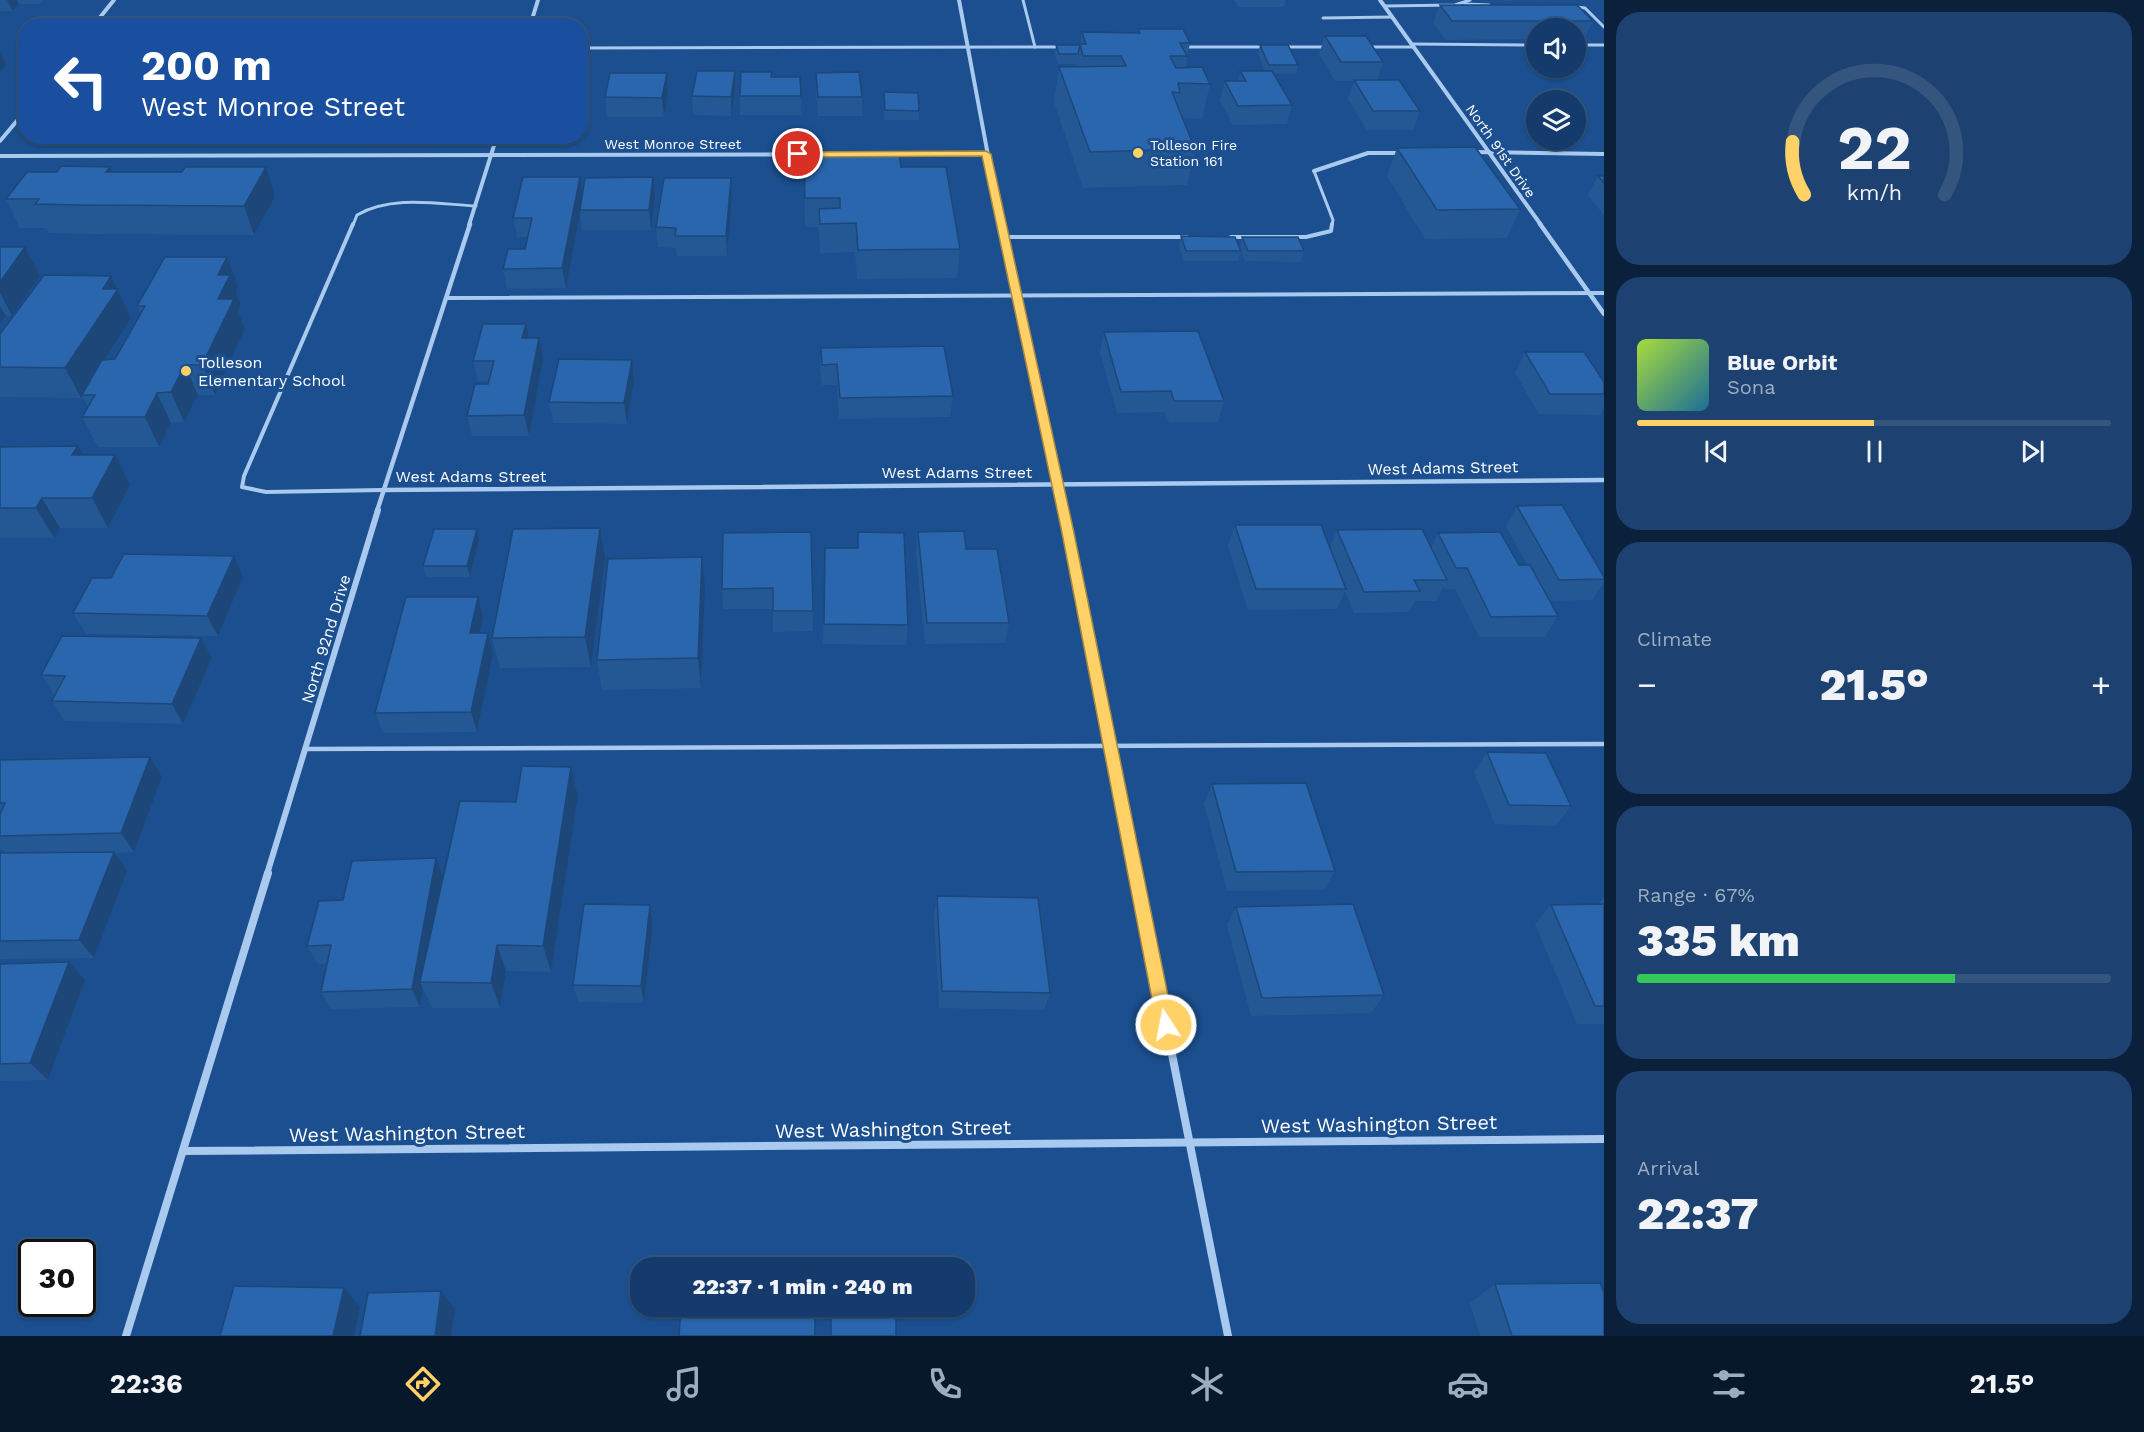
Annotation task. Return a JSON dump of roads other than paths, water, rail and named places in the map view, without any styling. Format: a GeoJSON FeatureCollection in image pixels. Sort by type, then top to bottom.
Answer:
{"type":"FeatureCollection","features":[{"type":"Feature","properties":{"kind":"street"},"geometry":{"type":"LineString","coordinates":[[99,18],[114,0]]}},
{"type":"Feature","properties":{"kind":"street"},"geometry":{"type":"LineString","coordinates":[[532,18],[538,0]]}},
{"type":"Feature","properties":{"kind":"street"},"geometry":{"type":"LineString","coordinates":[[959,0],[986,154],[1112,744],[1188,1143],[1228,1336]]}},
{"type":"Feature","properties":{"kind":"street","name":"North 91st Drive"},"geometry":{"type":"LineString","coordinates":[[1380,0],[1604,314]]}},
{"type":"Feature","properties":{"kind":"street"},"geometry":{"type":"LineString","coordinates":[[0,141],[18,120]]}},
{"type":"Feature","properties":{"kind":"street","name":"North 92nd Drive"},"geometry":{"type":"LineString","coordinates":[[126,1336],[306,749],[382,490],[448,298],[494,144]]}},
{"type":"Feature","properties":{"kind":"street"},"geometry":{"type":"LineString","coordinates":[[1467,152],[1604,154]]}},
{"type":"Feature","properties":{"kind":"street"},"geometry":{"type":"LineString","coordinates":[[1314,171],[1368,153],[1412,153]]}},
{"type":"Feature","properties":{"kind":"street","name":"West Monroe Street"},"geometry":{"type":"LineString","coordinates":[[0,156],[986,154]]}},
{"type":"Feature","properties":{"kind":"street","name":"West Adams Street"},"geometry":{"type":"LineString","coordinates":[[382,490],[1604,480]]}},
{"type":"Feature","properties":{"kind":"street","name":"West Washington Street"},"geometry":{"type":"LineString","coordinates":[[183,1151],[1604,1139]]}},
{"type":"Feature","properties":{"kind":"lane"},"geometry":{"type":"LineString","coordinates":[[1023,0],[1035,47]]}},
{"type":"Feature","properties":{"kind":"lane"},"geometry":{"type":"LineString","coordinates":[[1465,4],[1470,0]]}},
{"type":"Feature","properties":{"kind":"lane"},"geometry":{"type":"LineString","coordinates":[[1385,6],[1465,4],[1500,6]]}},
{"type":"Feature","properties":{"kind":"lane"},"geometry":{"type":"LineString","coordinates":[[1574,8],[1585,8],[1604,27]]}},
{"type":"Feature","properties":{"kind":"lane"},"geometry":{"type":"LineString","coordinates":[[1323,18],[1392,17]]}},
{"type":"Feature","properties":{"kind":"lane"},"geometry":{"type":"LineString","coordinates":[[1366,46],[1526,45]]}},
{"type":"Feature","properties":{"kind":"lane"},"geometry":{"type":"LineString","coordinates":[[1586,45],[1604,45]]}},
{"type":"Feature","properties":{"kind":"lane"},"geometry":{"type":"LineString","coordinates":[[588,48],[1071,47]]}},
{"type":"Feature","properties":{"kind":"lane"},"geometry":{"type":"LineString","coordinates":[[1177,47],[1272,47]]}},
{"type":"Feature","properties":{"kind":"lane"},"geometry":{"type":"LineString","coordinates":[[1283,47],[1331,47]]}},
{"type":"Feature","properties":{"kind":"lane"},"geometry":{"type":"LineString","coordinates":[[1228,237],[1306,237],[1331,231],[1333,220],[1314,171]]}},
{"type":"Feature","properties":{"kind":"lane"},"geometry":{"type":"LineString","coordinates":[[382,490],[266,492],[242,487],[244,476],[357,215],[366,208],[417,203],[476,206]]}},
{"type":"Feature","properties":{"kind":"lane"},"geometry":{"type":"LineString","coordinates":[[1004,237],[1193,237]]}},
{"type":"Feature","properties":{"kind":"lane"},"geometry":{"type":"LineString","coordinates":[[448,298],[1604,293]]}},
{"type":"Feature","properties":{"kind":"lane"},"geometry":{"type":"LineString","coordinates":[[306,749],[1112,744],[1602,744],[1604,752]]}},
{"type":"Feature","properties":{"kind":"place","name":"Tolleson Fire Station 161"},"geometry":{"type":"Point","coordinates":[1138,153]}},
{"type":"Feature","properties":{"kind":"place","name":"Tolleson Elementary School"},"geometry":{"type":"Point","coordinates":[186,371]}}]}
